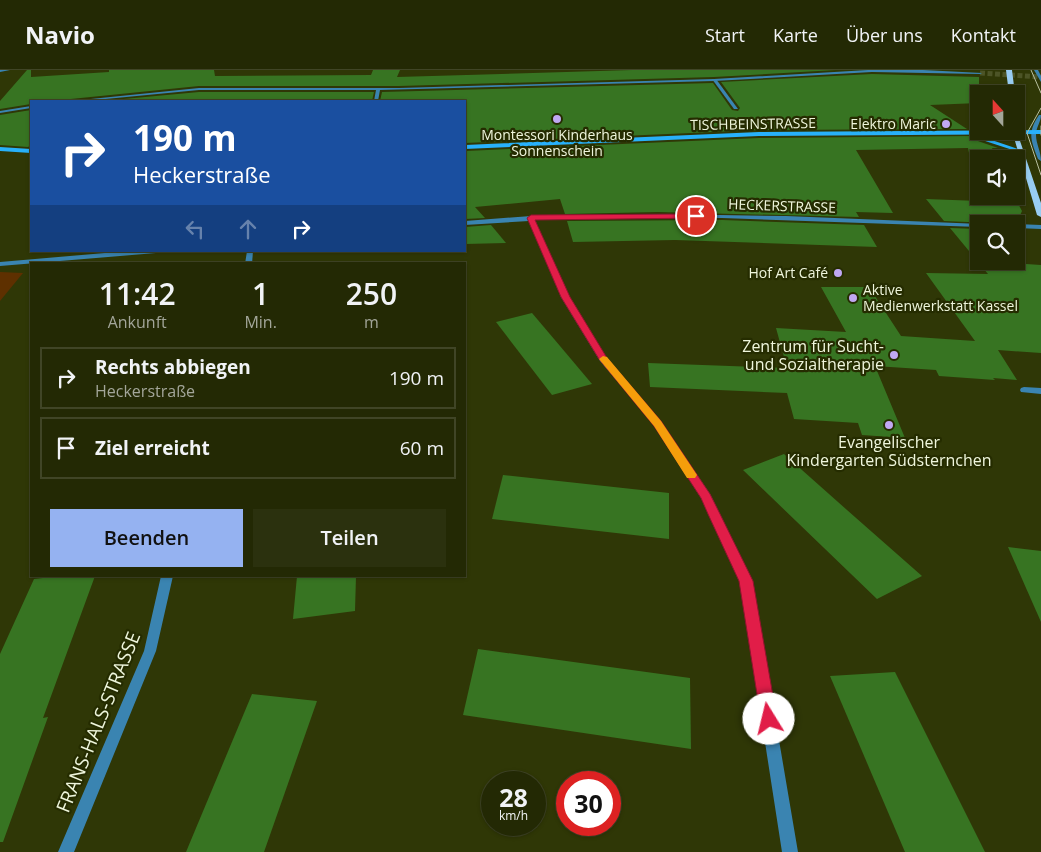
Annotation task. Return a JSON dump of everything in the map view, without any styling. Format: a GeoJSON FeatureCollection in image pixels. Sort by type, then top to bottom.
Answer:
{"type":"FeatureCollection","features":[{"type":"Feature","properties":{"kind":"main road"},"geometry":{"type":"LineString","coordinates":[[1009,70],[1011,85]]}},
{"type":"Feature","properties":{"kind":"main road","name":"TISCHBEINSTRASSE"},"geometry":{"type":"LineString","coordinates":[[1025,132],[1041,132]]}},
{"type":"Feature","properties":{"kind":"main road"},"geometry":{"type":"LineString","coordinates":[[952,133],[989,140],[1018,150]]}},
{"type":"Feature","properties":{"kind":"main road","name":"TISCHBEINSTRASSE"},"geometry":{"type":"LineString","coordinates":[[466,147],[750,135],[970,133]]}},
{"type":"Feature","properties":{"kind":"main road"},"geometry":{"type":"LineString","coordinates":[[0,149],[30,150]]}},
{"type":"Feature","properties":{"kind":"main road"},"geometry":{"type":"LineString","coordinates":[[1025,164],[1041,216]]}},
{"type":"Feature","properties":{"kind":"street"},"geometry":{"type":"LineString","coordinates":[[0,71],[8,70]]}},
{"type":"Feature","properties":{"kind":"street"},"geometry":{"type":"LineString","coordinates":[[1036,70],[1041,81]]}},
{"type":"Feature","properties":{"kind":"street"},"geometry":{"type":"LineString","coordinates":[[84,100],[199,89],[378,88],[714,80],[872,71],[980,74]]}},
{"type":"Feature","properties":{"kind":"street"},"geometry":{"type":"LineString","coordinates":[[714,80],[736,108]]}},
{"type":"Feature","properties":{"kind":"street"},"geometry":{"type":"LineString","coordinates":[[376,100],[378,88]]}},
{"type":"Feature","properties":{"kind":"street"},"geometry":{"type":"LineString","coordinates":[[0,112],[30,107]]}},
{"type":"Feature","properties":{"kind":"street"},"geometry":{"type":"LineString","coordinates":[[1041,116],[1034,125],[1032,132],[1041,159]]}},
{"type":"Feature","properties":{"kind":"street","name":"HECKERSTRASSE"},"geometry":{"type":"LineString","coordinates":[[466,223],[531,218],[696,216],[970,225]]}},
{"type":"Feature","properties":{"kind":"street"},"geometry":{"type":"LineString","coordinates":[[531,218],[565,297],[603,359],[658,424],[706,497],[746,581],[790,852]]}},
{"type":"Feature","properties":{"kind":"street"},"geometry":{"type":"LineString","coordinates":[[1025,226],[1041,227]]}},
{"type":"Feature","properties":{"kind":"street"},"geometry":{"type":"LineString","coordinates":[[0,264],[144,252]]}},
{"type":"Feature","properties":{"kind":"street"},"geometry":{"type":"LineString","coordinates":[[1024,390],[1041,391]]}},
{"type":"Feature","properties":{"kind":"street","name":"FRANS-HALS-STRASSE"},"geometry":{"type":"LineString","coordinates":[[66,852],[150,651],[167,577]]}},
{"type":"Feature","properties":{"kind":"shaded area"},"geometry":{"type":"Polygon","coordinates":[[[0,272],[23,273],[0,301],[0,272]]]}},
{"type":"Feature","properties":{"kind":"building"},"geometry":{"type":"Polygon","coordinates":[[[27,70],[31,70],[31,77],[109,72],[109,70],[214,70],[215,76],[371,75],[373,70],[400,70],[397,77],[632,70],[836,70],[714,77],[399,86],[199,86],[70,100],[30,100],[30,104],[0,109],[0,101],[27,70]]]}},
{"type":"Feature","properties":{"kind":"building"},"geometry":{"type":"Polygon","coordinates":[[[872,74],[979,77],[979,85],[970,85],[970,103],[930,105],[967,129],[759,130],[466,143],[466,100],[380,100],[382,92],[713,83],[732,110],[738,111],[740,108],[721,82],[872,74]]]}},
{"type":"Feature","properties":{"kind":"building"},"geometry":{"type":"Polygon","coordinates":[[[199,92],[374,92],[372,100],[113,100],[199,92]]]}},
{"type":"Feature","properties":{"kind":"building"},"geometry":{"type":"Polygon","coordinates":[[[30,110],[30,146],[0,145],[0,115],[30,110]]]}},
{"type":"Feature","properties":{"kind":"building"},"geometry":{"type":"Polygon","coordinates":[[[970,136],[970,140],[998,148],[992,148],[993,150],[970,150],[970,158],[968,148],[856,150],[893,213],[856,212],[859,217],[658,212],[565,214],[560,199],[475,207],[485,218],[466,219],[466,151],[759,138],[970,136]]]}},
{"type":"Feature","properties":{"kind":"building"},"geometry":{"type":"Polygon","coordinates":[[[926,199],[970,201],[970,205],[1019,205],[1022,211],[1020,215],[970,215],[970,222],[944,221],[926,199]]]}},
{"type":"Feature","properties":{"kind":"building"},"geometry":{"type":"Polygon","coordinates":[[[722,220],[864,225],[877,247],[675,240],[573,242],[567,221],[722,220]]]}},
{"type":"Feature","properties":{"kind":"building"},"geometry":{"type":"Polygon","coordinates":[[[491,225],[506,243],[466,244],[466,227],[491,225]]]}},
{"type":"Feature","properties":{"kind":"building"},"geometry":{"type":"Polygon","coordinates":[[[950,228],[970,229],[970,252],[950,228]]]}},
{"type":"Feature","properties":{"kind":"building"},"geometry":{"type":"Polygon","coordinates":[[[1025,263],[1041,265],[1041,353],[998,350],[1017,380],[939,376],[936,370],[875,366],[905,438],[862,435],[858,423],[794,419],[787,393],[650,387],[648,363],[787,368],[776,328],[846,332],[821,287],[869,287],[901,336],[975,341],[926,273],[988,274],[985,270],[1025,270],[1025,263]]]}},
{"type":"Feature","properties":{"kind":"building"},"geometry":{"type":"Polygon","coordinates":[[[532,313],[592,384],[552,395],[496,322],[532,313]]]}},
{"type":"Feature","properties":{"kind":"building"},"geometry":{"type":"Polygon","coordinates":[[[784,454],[922,576],[877,599],[743,470],[784,454]]]}},
{"type":"Feature","properties":{"kind":"building"},"geometry":{"type":"Polygon","coordinates":[[[503,475],[669,493],[669,539],[492,519],[503,475]]]}},
{"type":"Feature","properties":{"kind":"building"},"geometry":{"type":"Polygon","coordinates":[[[1008,547],[1041,551],[1041,622],[1008,547]]]}},
{"type":"Feature","properties":{"kind":"building"},"geometry":{"type":"Polygon","coordinates":[[[95,577],[43,718],[48,717],[3,842],[0,842],[0,654],[34,579],[95,577]]]}},
{"type":"Feature","properties":{"kind":"building"},"geometry":{"type":"Polygon","coordinates":[[[297,577],[356,577],[355,611],[293,619],[297,577]]]}},
{"type":"Feature","properties":{"kind":"building"},"geometry":{"type":"Polygon","coordinates":[[[478,649],[690,678],[691,749],[463,715],[478,649]]]}},
{"type":"Feature","properties":{"kind":"building"},"geometry":{"type":"Polygon","coordinates":[[[895,672],[985,852],[905,852],[830,676],[895,672]]]}},
{"type":"Feature","properties":{"kind":"building"},"geometry":{"type":"Polygon","coordinates":[[[252,694],[317,701],[264,852],[186,852],[252,694]]]}},
{"type":"Feature","properties":{"kind":"tunnel"},"geometry":{"type":"LineString","coordinates":[[980,73],[1041,77]]}},
{"type":"Feature","properties":{"kind":"tram line"},"geometry":{"type":"LineString","coordinates":[[1031,70],[1041,93]]}},
{"type":"Feature","properties":{"kind":"tram line"},"geometry":{"type":"LineString","coordinates":[[1041,108],[1027,133],[1041,175]]}},
{"type":"Feature","properties":{"kind":"tram line"},"geometry":{"type":"LineString","coordinates":[[1041,126],[1041,135]]}},
{"type":"Feature","properties":{"kind":"slow traffic"},"geometry":{"type":"LineString","coordinates":[[603,359],[658,424],[691,475]]}},
{"type":"Feature","properties":{"kind":"place","name":"Montessori Kinderhaus Sonnenschein"},"geometry":{"type":"Point","coordinates":[557,119]}},
{"type":"Feature","properties":{"kind":"place","name":"Elektro Maric"},"geometry":{"type":"Point","coordinates":[946,124]}},
{"type":"Feature","properties":{"kind":"place","name":"Hof Art Café"},"geometry":{"type":"Point","coordinates":[838,273]}},
{"type":"Feature","properties":{"kind":"place","name":"Aktive Medienwerkstatt Kassel"},"geometry":{"type":"Point","coordinates":[853,298]}},
{"type":"Feature","properties":{"kind":"place","name":"Zentrum für Sucht- und Sozialtherapie"},"geometry":{"type":"Point","coordinates":[894,355]}},
{"type":"Feature","properties":{"kind":"place","name":"Evangelischer Kindergarten Südsternchen"},"geometry":{"type":"Point","coordinates":[889,425]}},
{"type":"Feature","properties":{"kind":"route"},"geometry":{"type":"LineString","coordinates":[[696,216],[531,218],[565,297],[603,359],[658,424],[706,497],[746,581],[769,719]]}}]}
